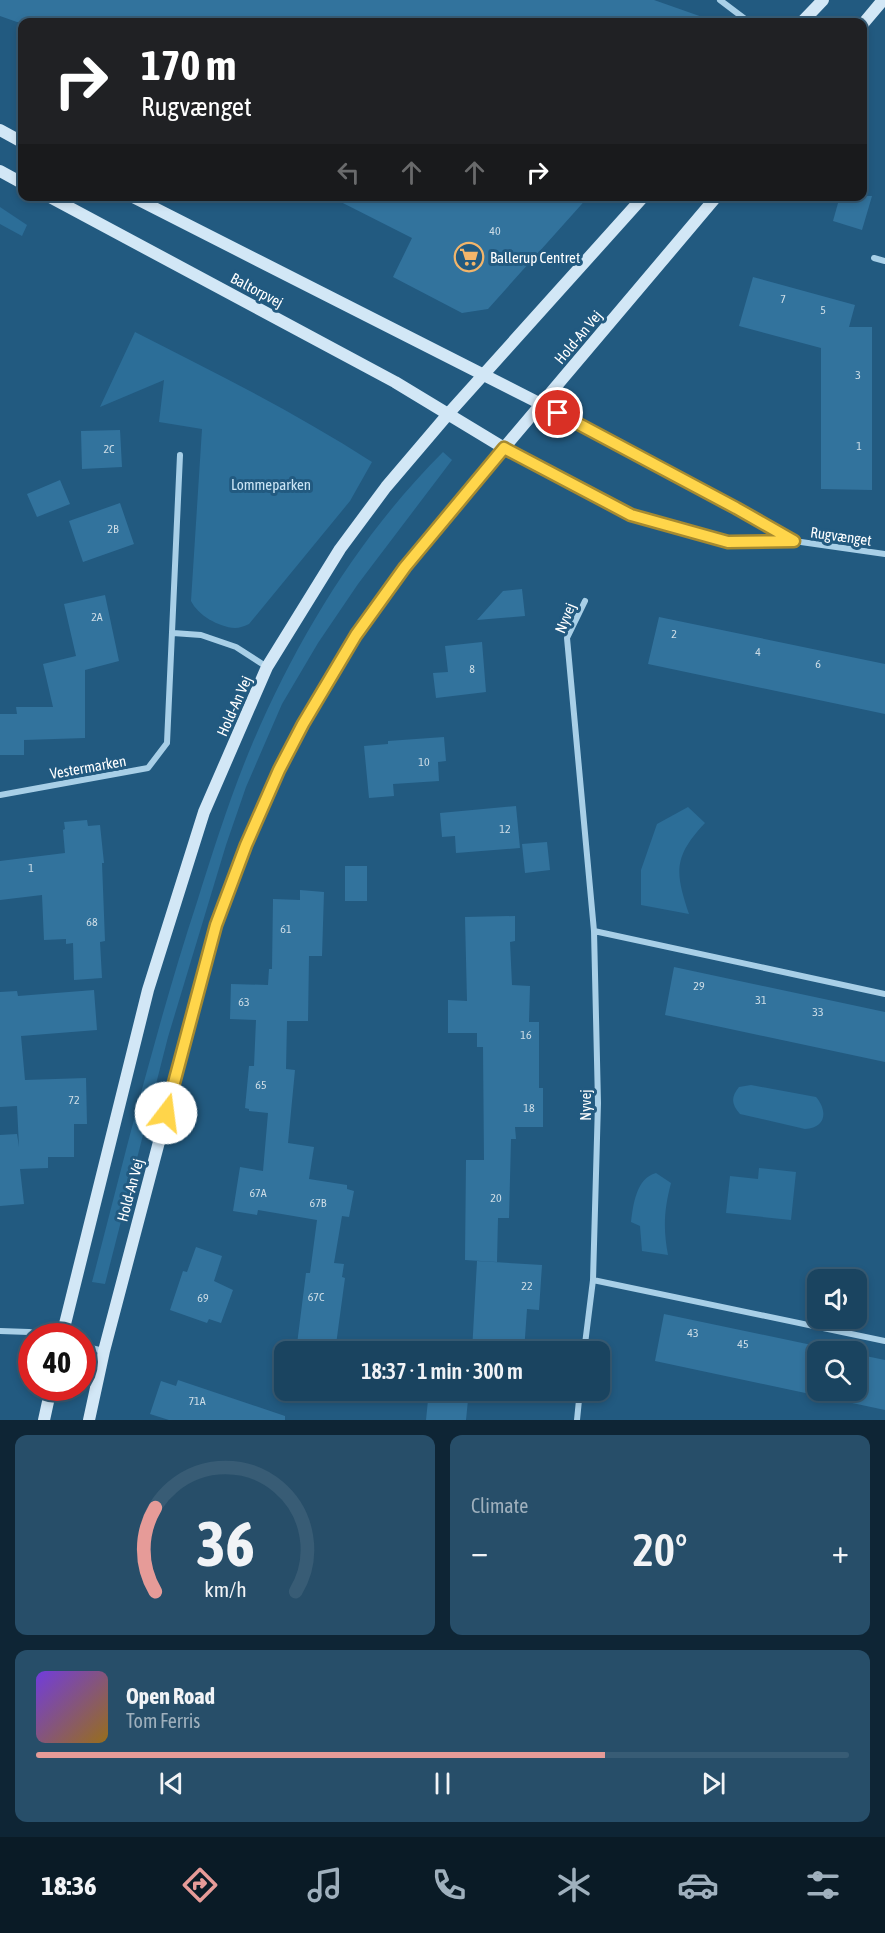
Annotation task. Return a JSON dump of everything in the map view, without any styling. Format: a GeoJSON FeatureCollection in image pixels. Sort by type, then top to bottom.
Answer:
{"type":"FeatureCollection","features":[{"type":"Feature","properties":{"kind":"street"},"geometry":{"type":"LineString","coordinates":[[720,0],[744,18]]}},
{"type":"Feature","properties":{"kind":"street"},"geometry":{"type":"LineString","coordinates":[[806,18],[823,0]]}},
{"type":"Feature","properties":{"kind":"street"},"geometry":{"type":"LineString","coordinates":[[867,19],[883,0]]}},
{"type":"Feature","properties":{"kind":"street"},"geometry":{"type":"LineString","coordinates":[[0,130],[18,139]]}},
{"type":"Feature","properties":{"kind":"street"},"geometry":{"type":"LineString","coordinates":[[0,171],[18,181]]}},
{"type":"Feature","properties":{"kind":"street","name":"Baltorpvej"},"geometry":{"type":"LineString","coordinates":[[57,201],[395,381],[504,448]]}},
{"type":"Feature","properties":{"kind":"street","name":"Baltorpvej"},"geometry":{"type":"LineString","coordinates":[[141,201],[541,404]]}},
{"type":"Feature","properties":{"kind":"street","name":"Hold-An Vej"},"geometry":{"type":"LineString","coordinates":[[65,1323],[148,990],[204,812],[267,667],[340,549],[386,487],[449,413],[640,201]]}},
{"type":"Feature","properties":{"kind":"street","name":"Hold-An Vej"},"geometry":{"type":"LineString","coordinates":[[89,1420],[104,1351],[216,925],[246,845],[279,770],[303,724],[356,635],[405,567],[713,201]]}},
{"type":"Feature","properties":{"kind":"street"},"geometry":{"type":"LineString","coordinates":[[874,258],[885,261]]}},
{"type":"Feature","properties":{"kind":"street","name":"Rugvænget"},"geometry":{"type":"LineString","coordinates":[[541,404],[642,456],[794,541]]}},
{"type":"Feature","properties":{"kind":"street","name":"Rugvænget"},"geometry":{"type":"LineString","coordinates":[[504,448],[631,515],[728,542],[794,541],[885,554]]}},
{"type":"Feature","properties":{"kind":"street","name":"Vestermarken"},"geometry":{"type":"LineString","coordinates":[[0,795],[148,768],[167,743],[180,455]]}},
{"type":"Feature","properties":{"kind":"street","name":"Nyvej"},"geometry":{"type":"LineString","coordinates":[[585,601],[567,638],[594,931],[598,1103],[593,1280],[585,1341]]}},
{"type":"Feature","properties":{"kind":"street"},"geometry":{"type":"LineString","coordinates":[[173,633],[201,635],[236,646],[267,667]]}},
{"type":"Feature","properties":{"kind":"street"},"geometry":{"type":"LineString","coordinates":[[594,931],[885,994]]}},
{"type":"Feature","properties":{"kind":"street"},"geometry":{"type":"LineString","coordinates":[[593,1280],[885,1341]]}},
{"type":"Feature","properties":{"kind":"street"},"geometry":{"type":"LineString","coordinates":[[0,1331],[18,1332]]}},
{"type":"Feature","properties":{"kind":"street"},"geometry":{"type":"LineString","coordinates":[[96,1349],[104,1351]]}},
{"type":"Feature","properties":{"kind":"street"},"geometry":{"type":"LineString","coordinates":[[44,1420],[48,1401]]}},
{"type":"Feature","properties":{"kind":"street"},"geometry":{"type":"LineString","coordinates":[[577,1420],[579,1401]]}},
{"type":"Feature","properties":{"kind":"green space"},"geometry":{"type":"Polygon","coordinates":[[[0,207],[27,225],[22,236],[0,224],[0,207]]]}},
{"type":"Feature","properties":{"kind":"green space","name":"Lommeparken"},"geometry":{"type":"Polygon","coordinates":[[[135,332],[285,410],[372,462],[350,501],[249,624],[235,628],[215,623],[198,611],[191,601],[202,429],[159,422],[164,380],[100,407],[135,332]]]}},
{"type":"Feature","properties":{"kind":"green space"},"geometry":{"type":"Polygon","coordinates":[[[443,452],[452,460],[358,584],[318,643],[282,704],[246,787],[226,845],[168,1037],[105,1284],[92,1282],[182,949],[216,841],[253,742],[290,663],[334,588],[385,517],[443,452]]]}},
{"type":"Feature","properties":{"kind":"green space"},"geometry":{"type":"Polygon","coordinates":[[[688,807],[705,823],[687,846],[680,866],[681,887],[689,914],[641,905],[641,870],[657,824],[688,807]]]}},
{"type":"Feature","properties":{"kind":"green space"},"geometry":{"type":"Polygon","coordinates":[[[751,1085],[816,1097],[822,1108],[823,1118],[817,1126],[805,1129],[740,1114],[733,1100],[735,1094],[739,1087],[751,1085]]]}},
{"type":"Feature","properties":{"kind":"green space"},"geometry":{"type":"Polygon","coordinates":[[[759,1168],[796,1172],[791,1220],[726,1213],[730,1176],[758,1179],[759,1168]]]}},
{"type":"Feature","properties":{"kind":"green space"},"geometry":{"type":"Polygon","coordinates":[[[656,1173],[671,1183],[665,1219],[668,1255],[642,1251],[640,1226],[631,1222],[640,1186],[649,1176],[656,1173]]]}},
{"type":"Feature","properties":{"kind":"building"},"geometry":{"type":"Polygon","coordinates":[[[0,0],[654,0],[705,18],[18,18],[17,22],[0,16],[0,0]]]}},
{"type":"Feature","properties":{"kind":"building"},"geometry":{"type":"Polygon","coordinates":[[[867,196],[872,196],[862,230],[833,221],[839,201],[867,201],[867,196]]]}},
{"type":"Feature","properties":{"kind":"building","name":"Ballerup Centret"},"geometry":{"type":"Polygon","coordinates":[[[339,201],[585,201],[488,309],[462,313],[393,277],[412,238],[339,201]]]}},
{"type":"Feature","properties":{"kind":"building"},"geometry":{"type":"Polygon","coordinates":[[[753,277],[855,305],[849,327],[872,327],[872,490],[821,489],[821,348],[739,326],[753,277]]]}},
{"type":"Feature","properties":{"kind":"building"},"geometry":{"type":"Polygon","coordinates":[[[120,430],[122,467],[82,469],[81,431],[120,430]]]}},
{"type":"Feature","properties":{"kind":"building"},"geometry":{"type":"Polygon","coordinates":[[[60,480],[70,504],[37,517],[27,494],[60,480]]]}},
{"type":"Feature","properties":{"kind":"building"},"geometry":{"type":"Polygon","coordinates":[[[120,503],[134,544],[83,562],[69,521],[120,503]]]}},
{"type":"Feature","properties":{"kind":"building"},"geometry":{"type":"Polygon","coordinates":[[[522,589],[525,616],[477,620],[503,591],[522,589]]]}},
{"type":"Feature","properties":{"kind":"building"},"geometry":{"type":"Polygon","coordinates":[[[105,595],[119,661],[85,670],[85,738],[24,740],[24,755],[0,755],[0,714],[17,714],[16,707],[53,707],[43,664],[76,656],[64,604],[105,595]]]}},
{"type":"Feature","properties":{"kind":"building"},"geometry":{"type":"Polygon","coordinates":[[[659,617],[885,664],[885,714],[648,664],[659,617]]]}},
{"type":"Feature","properties":{"kind":"building"},"geometry":{"type":"Polygon","coordinates":[[[482,642],[486,692],[436,698],[433,673],[448,672],[445,646],[482,642]]]}},
{"type":"Feature","properties":{"kind":"building"},"geometry":{"type":"Polygon","coordinates":[[[444,737],[446,761],[438,762],[439,781],[393,784],[394,796],[369,798],[364,746],[388,744],[388,741],[444,737]]]}},
{"type":"Feature","properties":{"kind":"building"},"geometry":{"type":"Polygon","coordinates":[[[516,806],[520,848],[456,853],[455,836],[442,837],[440,813],[516,806]]]}},
{"type":"Feature","properties":{"kind":"building"},"geometry":{"type":"Polygon","coordinates":[[[87,820],[88,826],[100,825],[104,863],[102,863],[105,941],[100,942],[102,978],[74,980],[73,943],[66,944],[66,939],[44,940],[42,895],[0,900],[0,861],[65,853],[64,822],[87,820]]]}},
{"type":"Feature","properties":{"kind":"building"},"geometry":{"type":"Polygon","coordinates":[[[547,842],[550,870],[525,873],[522,844],[547,842]]]}},
{"type":"Feature","properties":{"kind":"building"},"geometry":{"type":"Polygon","coordinates":[[[345,866],[367,866],[367,901],[345,901],[345,866]]]}},
{"type":"Feature","properties":{"kind":"building"},"geometry":{"type":"Polygon","coordinates":[[[300,890],[324,892],[322,956],[309,956],[308,1021],[287,1021],[286,1069],[295,1070],[288,1143],[314,1147],[309,1179],[347,1185],[347,1189],[354,1191],[349,1217],[342,1216],[334,1263],[344,1264],[342,1277],[345,1278],[336,1341],[297,1341],[306,1273],[310,1273],[317,1220],[258,1210],[257,1215],[233,1211],[240,1167],[263,1171],[268,1113],[249,1111],[245,1108],[249,1066],[254,1066],[256,1020],[230,1019],[231,984],[268,985],[269,969],[272,969],[273,899],[300,900],[300,890]]]}},
{"type":"Feature","properties":{"kind":"building"},"geometry":{"type":"Polygon","coordinates":[[[515,916],[515,941],[510,942],[512,985],[530,986],[529,1022],[539,1022],[539,1088],[543,1088],[543,1127],[515,1127],[516,1139],[511,1139],[509,1218],[498,1218],[497,1262],[465,1260],[466,1160],[484,1160],[483,1047],[477,1047],[477,1033],[448,1033],[448,1000],[467,1001],[465,917],[515,916]]]}},
{"type":"Feature","properties":{"kind":"building"},"geometry":{"type":"Polygon","coordinates":[[[674,967],[885,1012],[885,1062],[665,1015],[674,967]]]}},
{"type":"Feature","properties":{"kind":"building"},"geometry":{"type":"Polygon","coordinates":[[[94,990],[97,1030],[21,1036],[25,1080],[86,1078],[87,1124],[74,1124],[74,1157],[48,1157],[48,1168],[20,1169],[24,1204],[0,1206],[0,1135],[17,1134],[19,1147],[17,1106],[0,1107],[0,992],[17,991],[18,996],[94,990]]]}},
{"type":"Feature","properties":{"kind":"building"},"geometry":{"type":"Polygon","coordinates":[[[196,1247],[222,1256],[214,1281],[233,1290],[221,1323],[209,1319],[207,1323],[170,1310],[183,1271],[187,1272],[196,1247]]]}},
{"type":"Feature","properties":{"kind":"building"},"geometry":{"type":"Polygon","coordinates":[[[477,1261],[542,1265],[539,1310],[527,1309],[525,1341],[473,1341],[477,1261]]]}},
{"type":"Feature","properties":{"kind":"building"},"geometry":{"type":"Polygon","coordinates":[[[664,1314],[807,1344],[807,1393],[655,1361],[664,1314]]]}},
{"type":"Feature","properties":{"kind":"building"},"geometry":{"type":"Polygon","coordinates":[[[867,1356],[885,1360],[885,1410],[843,1401],[867,1401],[867,1356]]]}},
{"type":"Feature","properties":{"kind":"building"},"geometry":{"type":"Polygon","coordinates":[[[178,1380],[285,1416],[285,1420],[169,1420],[150,1414],[161,1381],[176,1386],[178,1380]]]}},
{"type":"Feature","properties":{"kind":"building"},"geometry":{"type":"Polygon","coordinates":[[[428,1401],[468,1401],[466,1420],[426,1420],[428,1401]]]}},
{"type":"Feature","properties":{"kind":"place","name":"Ballerup Centret"},"geometry":{"type":"Point","coordinates":[469,257]}},
{"type":"Feature","properties":{"kind":"route"},"geometry":{"type":"LineString","coordinates":[[166,1113],[216,925],[246,845],[279,770],[303,724],[356,635],[405,567],[504,448],[631,515],[728,542],[794,541],[642,456],[558,413]]}}]}
